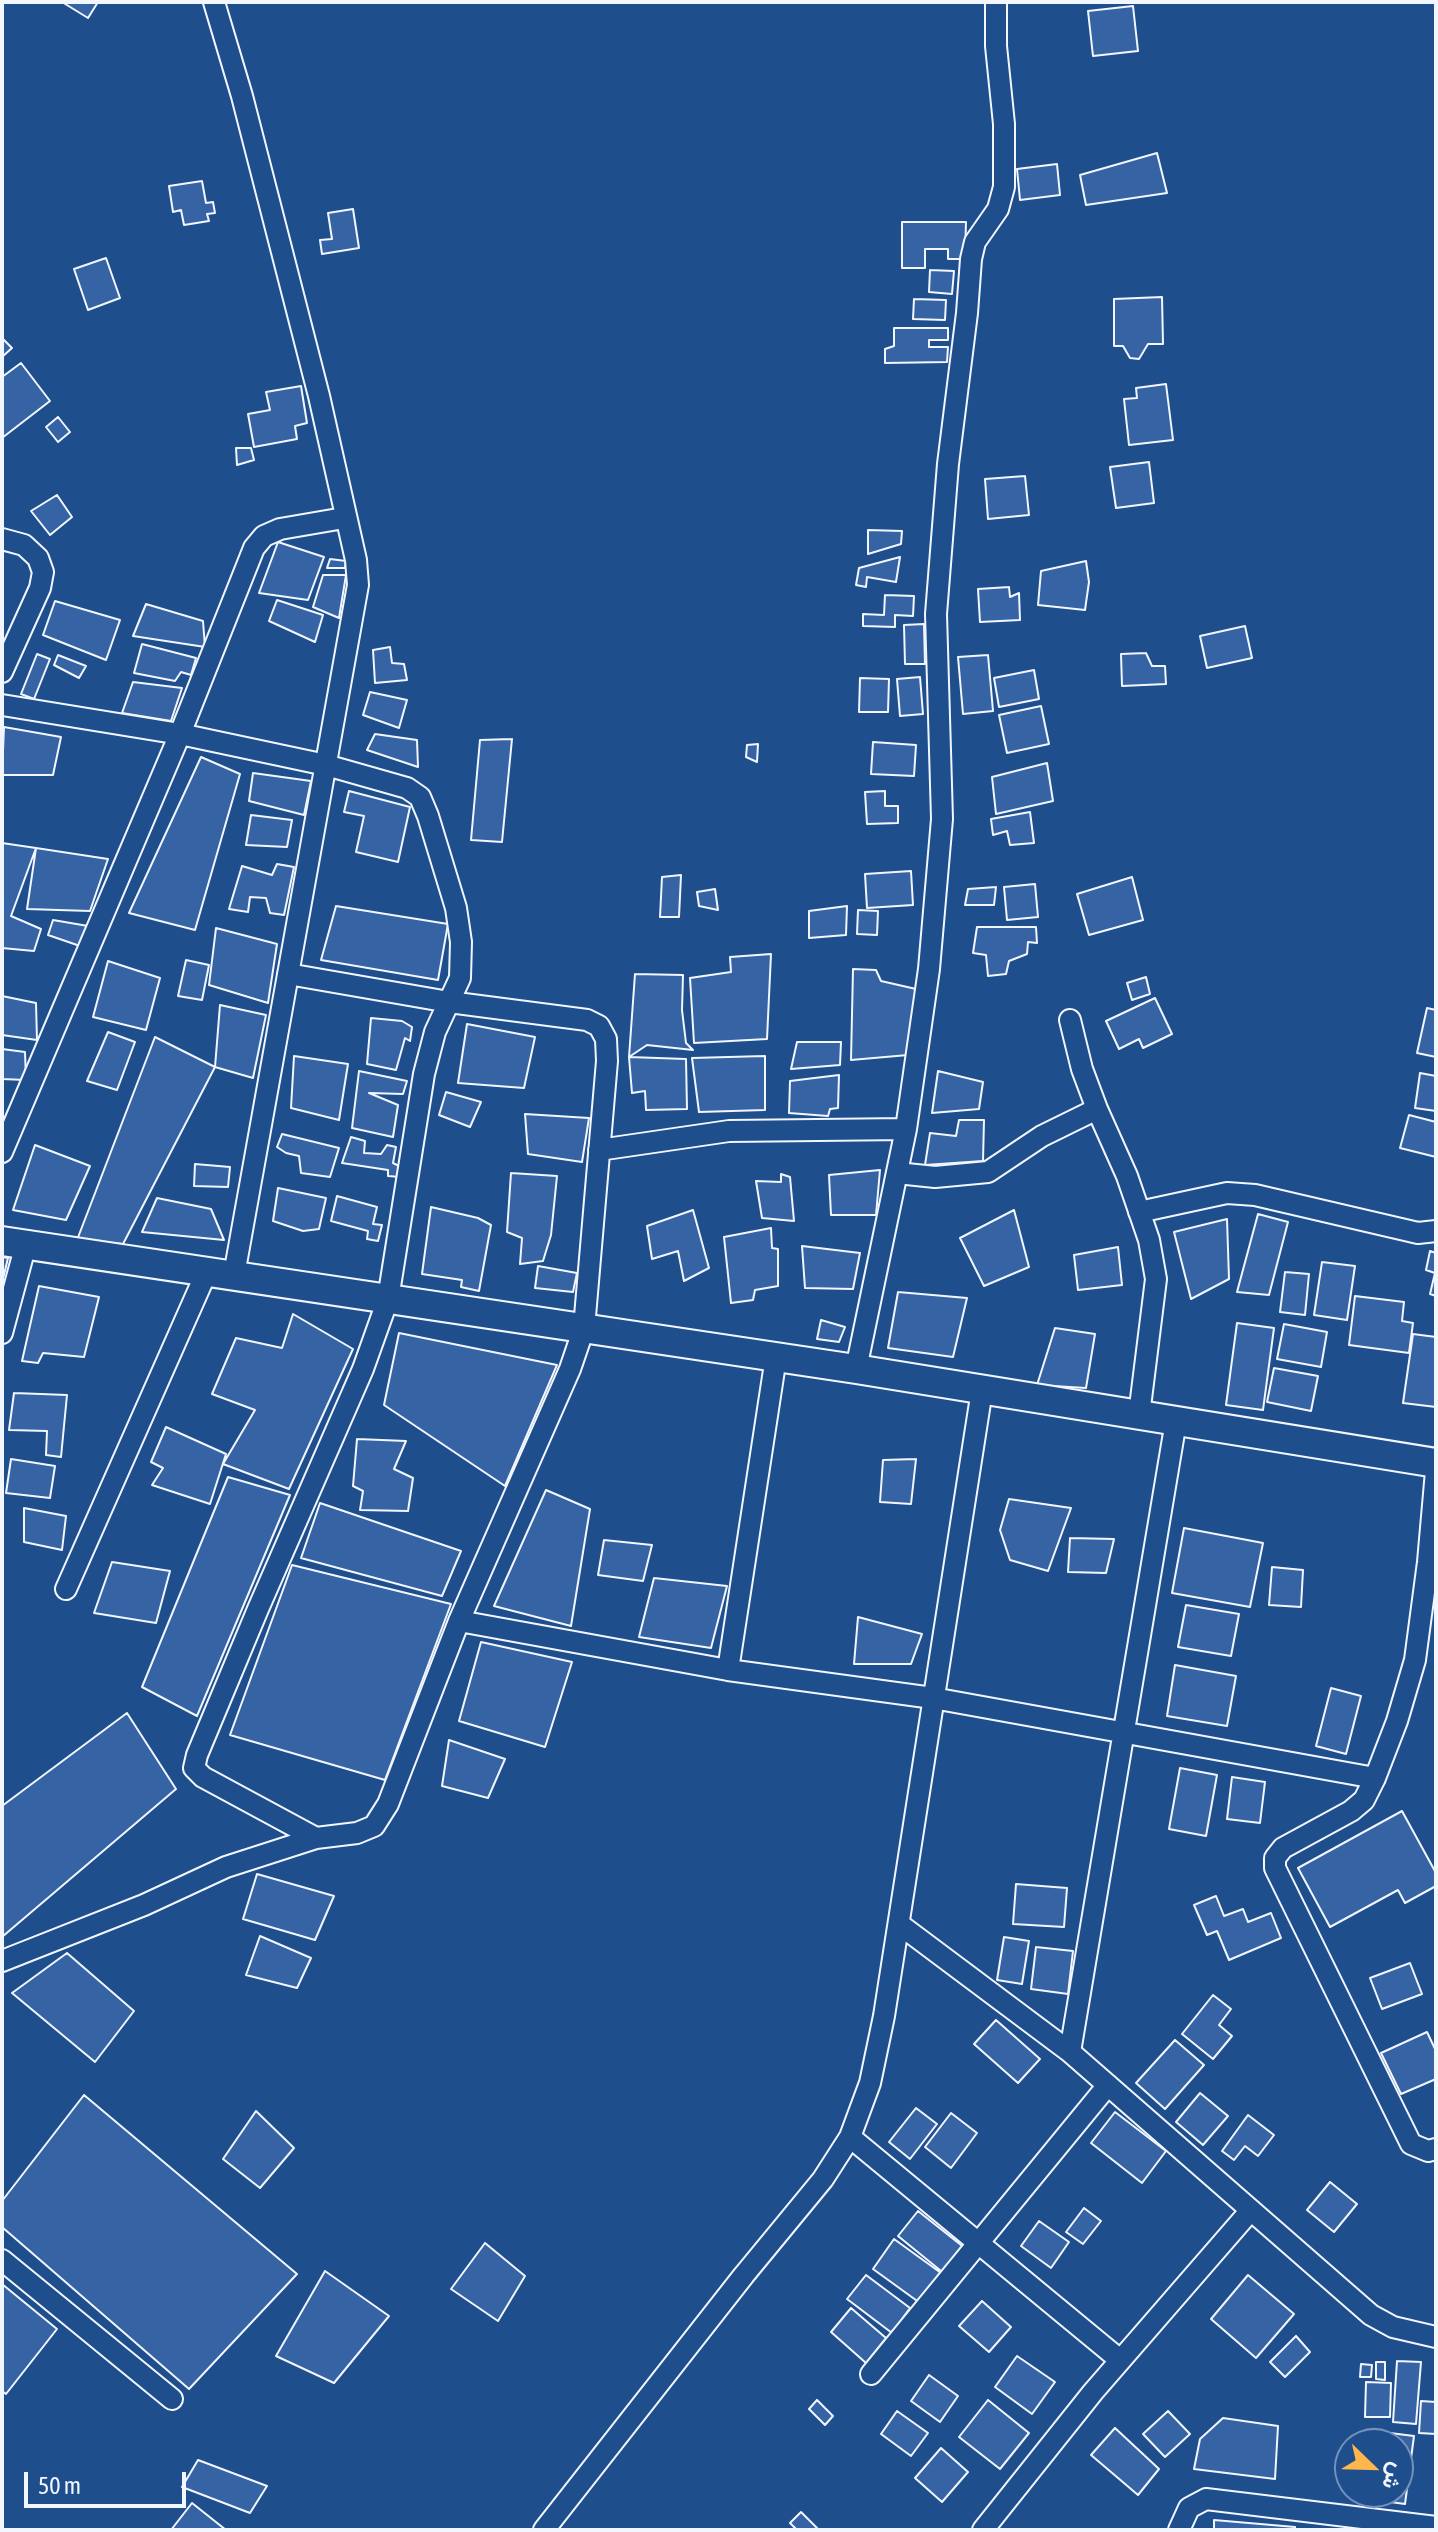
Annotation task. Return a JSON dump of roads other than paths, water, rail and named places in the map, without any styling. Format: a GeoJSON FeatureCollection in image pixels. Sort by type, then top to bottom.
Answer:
{"type":"FeatureCollection","features":[{"type":"Feature","properties":{"kind":"street"},"geometry":{"type":"LineString","coordinates":[[66,1589],[220,1273],[288,974],[358,585],[356,560],[315,381],[242,96],[214,2]]}},
{"type":"Feature","properties":{"kind":"street"},"geometry":{"type":"LineString","coordinates":[[856,1369],[906,1129],[929,969],[942,819],[936,614],[948,464],[971,259],[975,242],[998,209],[1004,187],[1004,124],[996,46],[996,2]]}},
{"type":"Feature","properties":{"kind":"street"},"geometry":{"type":"LineString","coordinates":[[2,1152],[180,734],[254,548],[264,536],[280,529],[344,518]]}},
{"type":"Feature","properties":{"kind":"street"},"geometry":{"type":"LineString","coordinates":[[2,539],[24,545],[38,558],[43,572],[40,588],[2,672]]}},
{"type":"Feature","properties":{"kind":"street"},"geometry":{"type":"LineString","coordinates":[[2,705],[180,734],[326,765],[407,788],[420,797],[428,816],[456,908],[461,942],[460,978],[435,1032],[424,1074],[388,1299],[363,1369],[251,1623],[194,1768],[203,1777],[316,1838]]}},
{"type":"Feature","properties":{"kind":"street"},"geometry":{"type":"LineString","coordinates":[[2,1961],[144,1905],[226,1867],[316,1838],[357,1833],[374,1826],[388,1804],[459,1621],[570,1369],[584,1328],[607,1061],[606,1039],[599,1026],[587,1020],[449,1002],[288,974]]}},
{"type":"Feature","properties":{"kind":"street"},"geometry":{"type":"LineString","coordinates":[[1070,1020],[1082,1069],[1127,1176],[1149,1240],[1156,1279],[1139,1415]]}},
{"type":"Feature","properties":{"kind":"street"},"geometry":{"type":"LineString","coordinates":[[897,1173],[935,1177],[988,1172],[1042,1136],[1097,1109]]}},
{"type":"Feature","properties":{"kind":"street"},"geometry":{"type":"LineString","coordinates":[[599,1150],[729,1131],[906,1129]]}},
{"type":"Feature","properties":{"kind":"street"},"geometry":{"type":"LineString","coordinates":[[1139,1212],[1227,1193],[1255,1195],[1418,1233],[1436,1231]]}},
{"type":"Feature","properties":{"kind":"street"},"geometry":{"type":"LineString","coordinates":[[2,1333],[14,1242],[856,1369],[1436,1463]]}},
{"type":"Feature","properties":{"kind":"street"},"geometry":{"type":"LineString","coordinates":[[728,1670],[776,1357]]}},
{"type":"Feature","properties":{"kind":"street"},"geometry":{"type":"LineString","coordinates":[[544,2530],[823,2179],[850,2137],[870,2083],[899,1924],[982,1390]]}},
{"type":"Feature","properties":{"kind":"street"},"geometry":{"type":"LineString","coordinates":[[1070,2052],[1176,1421]]}},
{"type":"Feature","properties":{"kind":"street"},"geometry":{"type":"LineString","coordinates":[[1436,1471],[1415,1660],[1397,1721],[1375,1778],[1364,1800],[1351,1811],[1283,1848],[1275,1858],[1275,1868],[1411,2144],[1428,2151],[1436,2149]]}},
{"type":"Feature","properties":{"kind":"street"},"geometry":{"type":"LineString","coordinates":[[459,1621],[728,1670],[933,1698],[1375,1778]]}},
{"type":"Feature","properties":{"kind":"street"},"geometry":{"type":"LineString","coordinates":[[899,1924],[1070,2052],[1371,2315],[1393,2327],[1436,2337]]}},
{"type":"Feature","properties":{"kind":"street"},"geometry":{"type":"LineString","coordinates":[[871,2374],[1108,2085]]}},
{"type":"Feature","properties":{"kind":"street"},"geometry":{"type":"LineString","coordinates":[[850,2137],[1120,2360]]}},
{"type":"Feature","properties":{"kind":"street"},"geometry":{"type":"LineString","coordinates":[[987,2529],[1120,2360],[1251,2210]]}},
{"type":"Feature","properties":{"kind":"street"},"geometry":{"type":"LineString","coordinates":[[2,2260],[172,2399]]}},
{"type":"Feature","properties":{"kind":"street"},"geometry":{"type":"LineString","coordinates":[[1179,2530],[1189,2508],[1206,2499],[1436,2527]]}}]}
